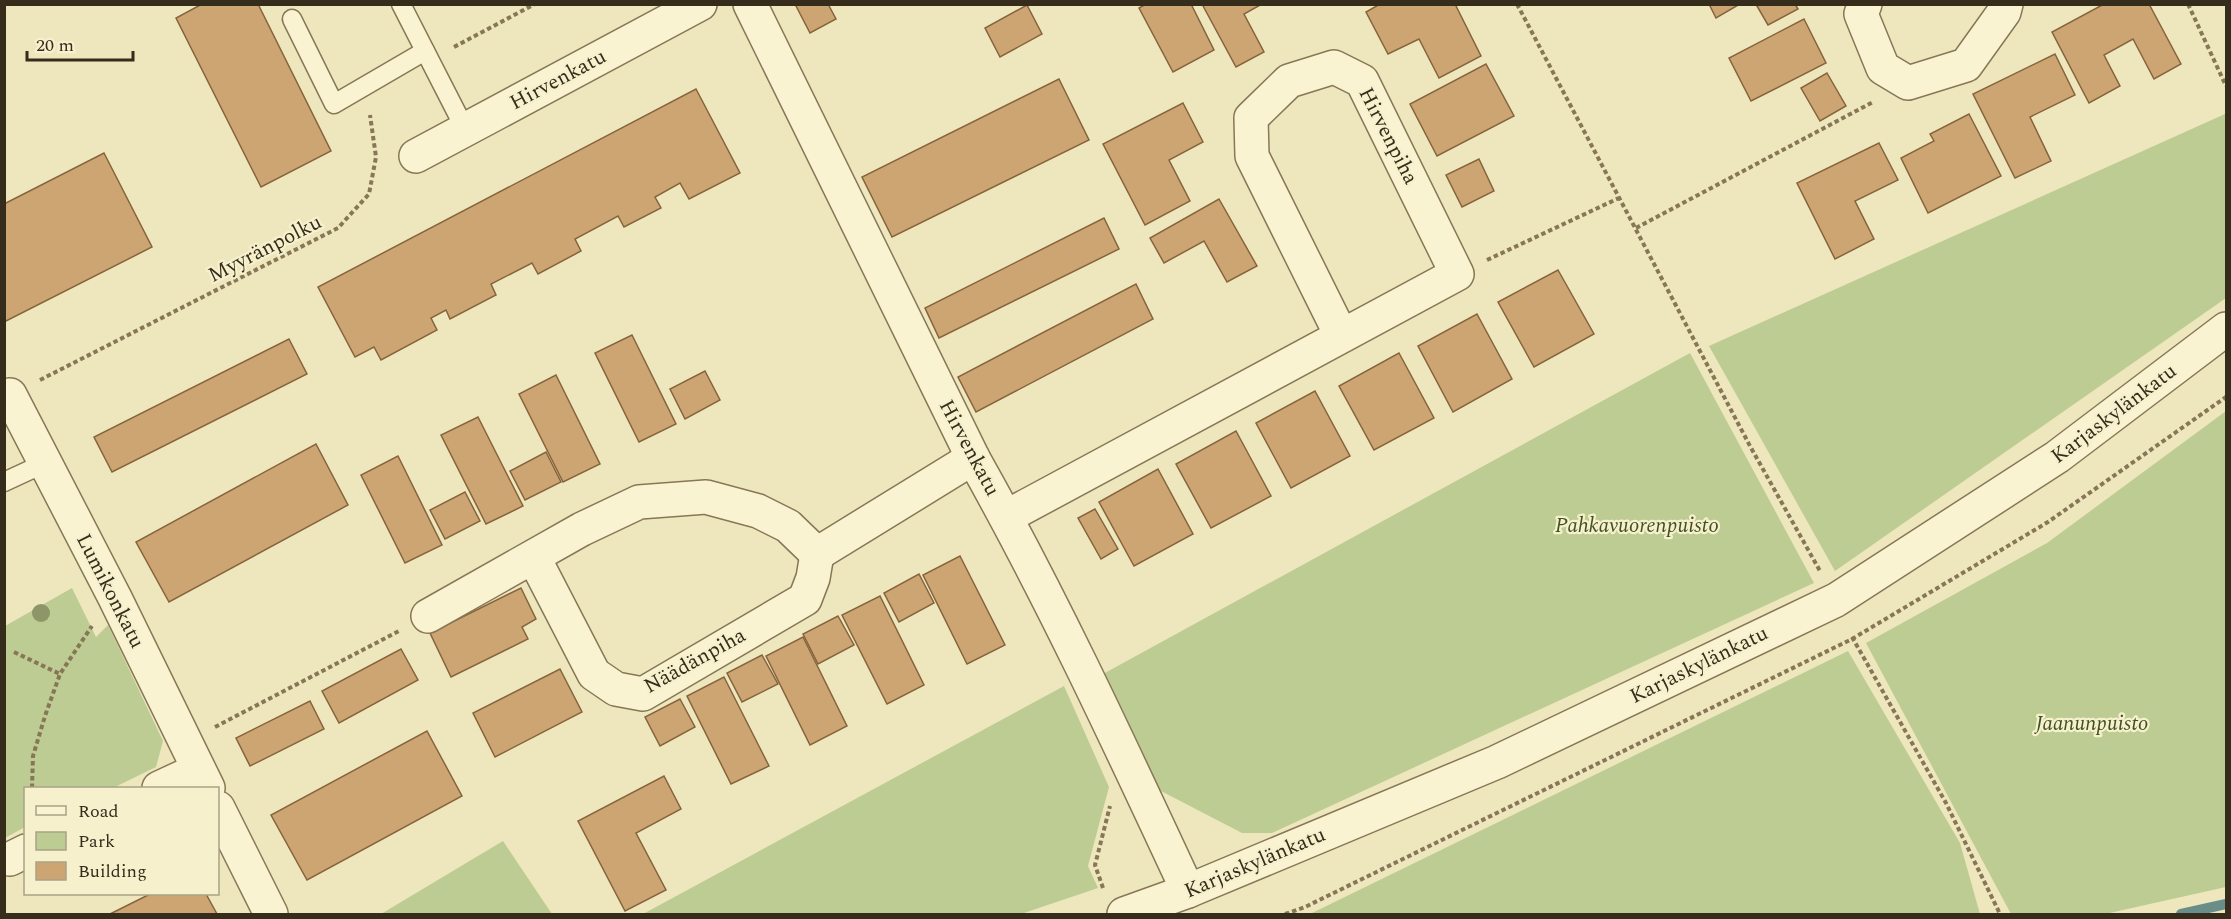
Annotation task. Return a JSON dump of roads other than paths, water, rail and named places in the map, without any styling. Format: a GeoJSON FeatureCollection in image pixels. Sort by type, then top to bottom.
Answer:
{"type":"FeatureCollection","features":[{"type":"Feature","properties":{"kind":"street","name":"Hirvenkatu"},"geometry":{"type":"LineString","coordinates":[[416,156],[700,4]]}},
{"type":"Feature","properties":{"kind":"street","name":"Hirvenkatu"},"geometry":{"type":"LineString","coordinates":[[750,4],[973,458],[1006,517],[1123,751],[1188,891]]}},
{"type":"Feature","properties":{"kind":"street"},"geometry":{"type":"LineString","coordinates":[[1865,4],[1861,14],[1883,68],[1908,83],[1966,65],[2004,12],[2006,4]]}},
{"type":"Feature","properties":{"kind":"street","name":"Hirvenpiha"},"geometry":{"type":"LineString","coordinates":[[1334,67],[1362,81],[1457,274],[1341,335],[1252,156],[1251,118],[1289,81],[1334,67]]}},
{"type":"Feature","properties":{"kind":"street","name":"Karjaskylänkatu"},"geometry":{"type":"LineString","coordinates":[[1115,905],[1188,891],[1497,762],[1836,600],[2057,457],[2226,329]]}},
{"type":"Feature","properties":{"kind":"street"},"geometry":{"type":"LineString","coordinates":[[1006,517],[1341,335]]}},
{"type":"Feature","properties":{"kind":"street","name":"Lumikonkatu"},"geometry":{"type":"LineString","coordinates":[[10,395],[115,598],[197,767]]}},
{"type":"Feature","properties":{"kind":"street"},"geometry":{"type":"LineString","coordinates":[[428,616],[582,530],[639,502],[706,497],[758,511],[788,526],[817,554],[973,458]]}},
{"type":"Feature","properties":{"kind":"street","name":"Näädänpiha"},"geometry":{"type":"LineString","coordinates":[[534,558],[594,675],[616,689],[643,694],[805,599],[813,578],[817,554]]}},
{"type":"Feature","properties":{"kind":"street"},"geometry":{"type":"LineString","coordinates":[[162,787],[197,767]]}},
{"type":"Feature","properties":{"kind":"street"},"geometry":{"type":"LineString","coordinates":[[219,810],[272,915]]}},
{"type":"Feature","properties":{"kind":"lane"},"geometry":{"type":"LineString","coordinates":[[401,4],[465,129]]}},
{"type":"Feature","properties":{"kind":"lane"},"geometry":{"type":"LineString","coordinates":[[292,19],[334,104],[427,56]]}},
{"type":"Feature","properties":{"kind":"lane"},"geometry":{"type":"LineString","coordinates":[[4,482],[45,463]]}},
{"type":"Feature","properties":{"kind":"waterway"},"geometry":{"type":"LineString","coordinates":[[2181,914],[2226,904]]}},
{"type":"Feature","properties":{"kind":"park label","name":"Pahkavuorenpuisto"},"geometry":{"type":"Point","coordinates":[1637,526]}},
{"type":"Feature","properties":{"kind":"park label","name":"Jaanunpuisto"},"geometry":{"type":"Point","coordinates":[2092,724]}}]}
